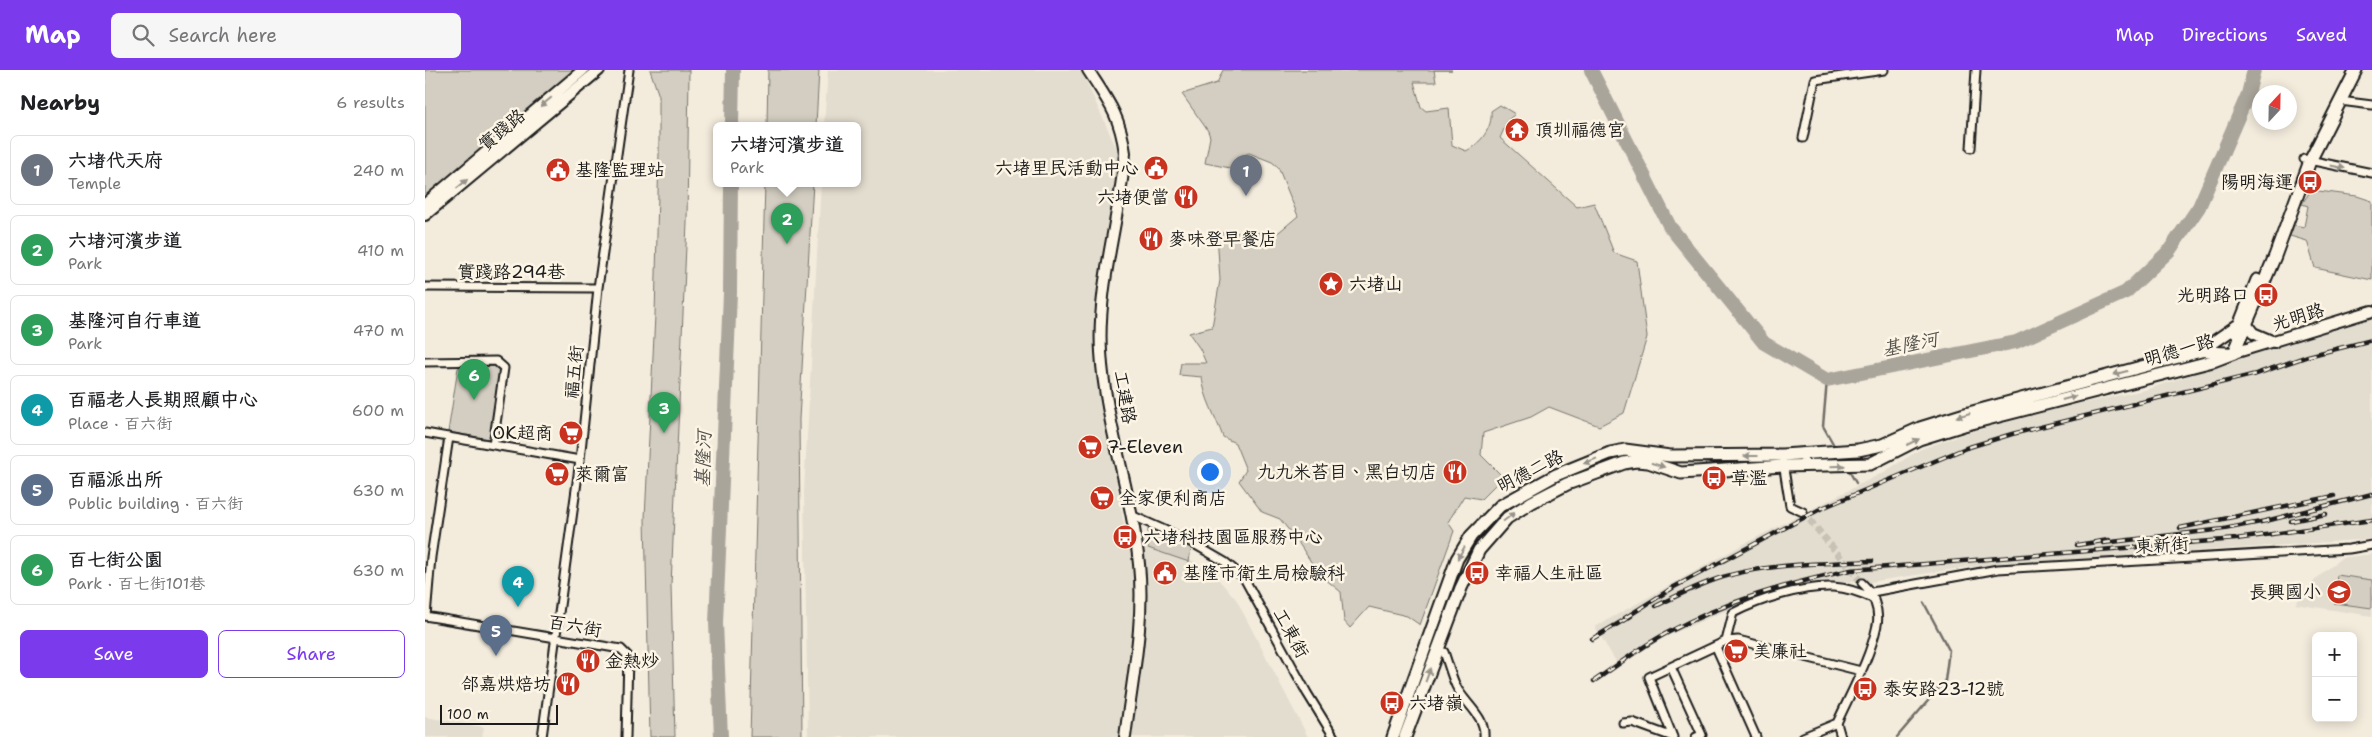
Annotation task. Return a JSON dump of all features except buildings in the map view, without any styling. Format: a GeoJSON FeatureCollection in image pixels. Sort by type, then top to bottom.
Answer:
{"type":"FeatureCollection","features":[{"type":"Feature","properties":{"kind":"main road"},"geometry":{"type":"LineString","coordinates":[[2234,353],[2258,279],[2307,160],[2347,70]]}},
{"type":"Feature","properties":{"kind":"main road"},"geometry":{"type":"LineString","coordinates":[[2307,160],[2356,70]]}},
{"type":"Feature","properties":{"kind":"main road","name":"明德一路"},"geometry":{"type":"LineString","coordinates":[[1799,453],[1858,450],[1883,445],[1919,428],[1965,414],[2201,351],[2242,326]]}},
{"type":"Feature","properties":{"kind":"main road","name":"明德一路"},"geometry":{"type":"LineString","coordinates":[[1870,464],[1919,439],[1964,425],[2213,361],[2234,353]]}},
{"type":"Feature","properties":{"kind":"main road","name":"明德二路"},"geometry":{"type":"LineString","coordinates":[[1393,737],[1457,559],[1471,536],[1500,506],[1518,494],[1556,475],[1610,453],[1625,450],[1670,456],[1783,461],[1805,467],[1870,464]]}},
{"type":"Feature","properties":{"kind":"main road","name":"明德二路"},"geometry":{"type":"LineString","coordinates":[[1405,737],[1461,588],[1479,550],[1507,518],[1532,502],[1567,484],[1624,463],[1636,461],[1649,462],[1681,473],[1783,461],[1799,453]]}},
{"type":"Feature","properties":{"kind":"street","name":"實踐路"},"geometry":{"type":"LineString","coordinates":[[425,204],[583,70]]}},
{"type":"Feature","properties":{"kind":"street","name":"實踐路"},"geometry":{"type":"LineString","coordinates":[[425,216],[599,70]]}},
{"type":"Feature","properties":{"kind":"street","name":"福五街"},"geometry":{"type":"LineString","coordinates":[[542,737],[580,460],[598,288],[629,70]]}},
{"type":"Feature","properties":{"kind":"street","name":"工建路"},"geometry":{"type":"LineString","coordinates":[[1088,70],[1116,114],[1122,132],[1125,153],[1104,295],[1101,351],[1105,382],[1139,563],[1139,603],[1125,737]]}},
{"type":"Feature","properties":{"kind":"street"},"geometry":{"type":"LineString","coordinates":[[1803,138],[1815,80],[1884,70]]}},
{"type":"Feature","properties":{"kind":"street"},"geometry":{"type":"LineString","coordinates":[[1971,148],[1976,70]]}},
{"type":"Feature","properties":{"kind":"street"},"geometry":{"type":"LineString","coordinates":[[2340,101],[2372,105]]}},
{"type":"Feature","properties":{"kind":"street"},"geometry":{"type":"LineString","coordinates":[[2307,160],[2372,173]]}},
{"type":"Feature","properties":{"kind":"street","name":"實踐路294巷"},"geometry":{"type":"LineString","coordinates":[[425,287],[598,288]]}},
{"type":"Feature","properties":{"kind":"street","name":"光明路"},"geometry":{"type":"LineString","coordinates":[[2201,351],[2234,353],[2372,311]]}},
{"type":"Feature","properties":{"kind":"street"},"geometry":{"type":"LineString","coordinates":[[2242,326],[2253,334],[2275,342]]}},
{"type":"Feature","properties":{"kind":"street"},"geometry":{"type":"LineString","coordinates":[[425,362],[496,361],[501,364],[504,368],[493,445]]}},
{"type":"Feature","properties":{"kind":"street"},"geometry":{"type":"LineString","coordinates":[[425,433],[580,460]]}},
{"type":"Feature","properties":{"kind":"street"},"geometry":{"type":"LineString","coordinates":[[426,616],[431,557],[449,437]]}},
{"type":"Feature","properties":{"kind":"street"},"geometry":{"type":"LineString","coordinates":[[1783,461],[1790,506],[1803,512]]}},
{"type":"Feature","properties":{"kind":"street","name":"工東街"},"geometry":{"type":"LineString","coordinates":[[1131,515],[1187,540],[1225,562],[1244,578],[1307,693],[1334,737]]}},
{"type":"Feature","properties":{"kind":"street","name":"東新街"},"geometry":{"type":"LineString","coordinates":[[1873,595],[1998,569],[2349,549],[2372,545]]}},
{"type":"Feature","properties":{"kind":"street"},"geometry":{"type":"LineString","coordinates":[[1841,737],[1837,724],[1861,671],[1877,624],[1873,595],[1862,583]]}},
{"type":"Feature","properties":{"kind":"street"},"geometry":{"type":"LineString","coordinates":[[1726,642],[1733,613],[1751,603],[1778,594],[1833,587],[1873,595]]}},
{"type":"Feature","properties":{"kind":"street","name":"百六街"},"geometry":{"type":"LineString","coordinates":[[426,616],[621,649],[628,656],[626,737]]}},
{"type":"Feature","properties":{"kind":"street"},"geometry":{"type":"LineString","coordinates":[[1623,724],[1632,722],[1673,737],[1649,677],[1726,642],[1738,640],[1861,671]]}},
{"type":"Feature","properties":{"kind":"street"},"geometry":{"type":"LineString","coordinates":[[1716,647],[1756,737]]}},
{"type":"Feature","properties":{"kind":"street"},"geometry":{"type":"LineString","coordinates":[[1444,652],[1457,687],[1480,719],[1485,729],[1485,737]]}},
{"type":"Feature","properties":{"kind":"street"},"geometry":{"type":"LineString","coordinates":[[1671,667],[1702,735],[1696,737]]}},
{"type":"Feature","properties":{"kind":"street"},"geometry":{"type":"LineString","coordinates":[[1803,737],[1837,724]]}},
{"type":"Feature","properties":{"kind":"shaded area"},"geometry":{"type":"Polygon","coordinates":[[[425,70],[576,70],[425,198],[425,70]]]}},
{"type":"Feature","properties":{"kind":"shaded area"},"geometry":{"type":"Polygon","coordinates":[[[650,70],[689,70],[687,223],[671,585],[675,737],[650,737],[645,518],[655,315],[659,96],[650,70]]]}},
{"type":"Feature","properties":{"kind":"shaded area"},"geometry":{"type":"Polygon","coordinates":[[[768,70],[819,70],[816,122],[767,122],[768,70]]]}},
{"type":"Feature","properties":{"kind":"shaded area"},"geometry":{"type":"Polygon","coordinates":[[[828,70],[1081,70],[1119,154],[1095,317],[1096,370],[1125,530],[1208,568],[1236,599],[1308,737],[808,737],[804,491],[821,187],[861,187],[861,122],[824,122],[828,70]]]}},
{"type":"Feature","properties":{"kind":"shaded area"},"geometry":{"type":"Polygon","coordinates":[[[1223,70],[1434,70],[1436,82],[1414,82],[1421,107],[1426,111],[1449,108],[1452,145],[1466,151],[1481,140],[1488,129],[1491,111],[1500,105],[1515,114],[1508,120],[1500,138],[1577,207],[1594,203],[1614,253],[1637,261],[1647,337],[1624,413],[1599,426],[1549,407],[1531,417],[1483,433],[1481,455],[1503,477],[1481,499],[1464,496],[1448,522],[1454,531],[1420,625],[1407,616],[1369,607],[1350,628],[1344,621],[1341,592],[1319,574],[1280,519],[1262,512],[1239,481],[1246,470],[1235,443],[1223,437],[1208,400],[1202,377],[1179,375],[1181,363],[1206,363],[1200,349],[1189,333],[1212,327],[1220,280],[1217,233],[1279,232],[1298,216],[1278,167],[1272,162],[1249,153],[1237,158],[1240,170],[1205,163],[1210,137],[1208,131],[1182,94],[1217,83],[1223,70]]]}},
{"type":"Feature","properties":{"kind":"shaded area"},"geometry":{"type":"Polygon","coordinates":[[[765,187],[813,187],[799,419],[802,737],[750,737],[765,187]]]}},
{"type":"Feature","properties":{"kind":"shaded area"},"geometry":{"type":"Polygon","coordinates":[[[2311,190],[2357,196],[2372,201],[2372,280],[2315,268],[2307,241],[2290,236],[2294,225],[2304,227],[2308,206],[2302,204],[2311,190]]]}},
{"type":"Feature","properties":{"kind":"shaded area"},"geometry":{"type":"Polygon","coordinates":[[[2372,319],[2372,539],[1968,567],[1870,582],[1832,582],[1748,601],[1665,637],[1618,665],[1595,627],[1740,546],[1884,472],[1921,449],[1967,433],[2063,407],[2145,390],[2273,348],[2372,319]]]}},
{"type":"Feature","properties":{"kind":"shaded area"},"geometry":{"type":"Polygon","coordinates":[[[500,366],[490,439],[448,432],[458,368],[500,366]]]}},
{"type":"Feature","properties":{"kind":"shaded area"},"geometry":{"type":"Polygon","coordinates":[[[1148,529],[1191,548],[1189,562],[1148,548],[1148,529]]]}},
{"type":"Feature","properties":{"kind":"shaded area","name":"長興國小"},"geometry":{"type":"Polygon","coordinates":[[[2372,554],[2372,616],[2295,604],[2316,579],[2341,558],[2372,554]]]}},
{"type":"Feature","properties":{"kind":"shaded area"},"geometry":{"type":"Polygon","coordinates":[[[2337,575],[2372,580],[2372,608],[2334,603],[2337,575]]]}},
{"type":"Feature","properties":{"kind":"shaded area"},"geometry":{"type":"Polygon","coordinates":[[[425,717],[484,727],[482,737],[425,737],[425,717]]]}},
{"type":"Feature","properties":{"kind":"waterway","name":"基隆河"},"geometry":{"type":"LineString","coordinates":[[732,122],[733,70]]}},
{"type":"Feature","properties":{"kind":"waterway","name":"基隆河"},"geometry":{"type":"LineString","coordinates":[[1591,70],[1670,227],[1764,343],[1827,380],[2016,342],[2126,292],[2169,251],[2199,207],[2248,94],[2254,70]]}},
{"type":"Feature","properties":{"kind":"waterway","name":"基隆河"},"geometry":{"type":"LineString","coordinates":[[721,737],[716,623],[730,293],[731,187]]}},
{"type":"Feature","properties":{"kind":"waterway"},"geometry":{"type":"LineString","coordinates":[[1827,380],[1823,426],[1835,447]]}},
{"type":"Feature","properties":{"kind":"waterway"},"geometry":{"type":"LineString","coordinates":[[1848,469],[1856,483]]}},
{"type":"Feature","properties":{"kind":"waterway"},"geometry":{"type":"LineString","coordinates":[[1897,737],[1945,681],[1949,650],[1924,603]]}},
{"type":"Feature","properties":{"kind":"tunnel"},"geometry":{"type":"LineString","coordinates":[[1803,512],[1862,583]]}},
{"type":"Feature","properties":{"kind":"railway"},"geometry":{"type":"LineString","coordinates":[[1625,618],[1674,587],[1822,508],[1966,448],[2012,434],[2256,374],[2308,356],[2372,340]]}},
{"type":"Feature","properties":{"kind":"railway"},"geometry":{"type":"LineString","coordinates":[[2103,543],[2224,529],[2266,521],[2372,494]]}},
{"type":"Feature","properties":{"kind":"railway"},"geometry":{"type":"LineString","coordinates":[[2180,528],[2334,496]]}},
{"type":"Feature","properties":{"kind":"railway"},"geometry":{"type":"LineString","coordinates":[[2291,521],[2326,514]]}},
{"type":"Feature","properties":{"kind":"railway"},"geometry":{"type":"LineString","coordinates":[[1594,681],[1658,638],[1712,612],[1757,595],[1803,581],[1851,570],[2236,539],[2372,520]]}},
{"type":"Feature","properties":{"kind":"railway"},"geometry":{"type":"LineString","coordinates":[[2077,545],[2109,540]]}},
{"type":"Feature","properties":{"kind":"railway"},"geometry":{"type":"LineString","coordinates":[[1656,606],[1706,583],[1741,572],[1797,565],[1872,561]]}},
{"type":"Feature","properties":{"kind":"railway"},"geometry":{"type":"LineString","coordinates":[[1592,639],[1631,616]]}},
{"type":"Feature","properties":{"kind":"place","name":"頂圳福德宮"},"geometry":{"type":"Point","coordinates":[1517,130]}},
{"type":"Feature","properties":{"kind":"place","name":"六堵里民活動中心"},"geometry":{"type":"Point","coordinates":[1156,168]}},
{"type":"Feature","properties":{"kind":"place","name":"基隆監理站"},"geometry":{"type":"Point","coordinates":[558,170]}},
{"type":"Feature","properties":{"kind":"place","name":"陽明海運"},"geometry":{"type":"Point","coordinates":[2310,182]}},
{"type":"Feature","properties":{"kind":"place","name":"六堵代天府"},"geometry":{"type":"Point","coordinates":[1246,196]}},
{"type":"Feature","properties":{"kind":"place","name":"六堵便當"},"geometry":{"type":"Point","coordinates":[1186,197]}},
{"type":"Feature","properties":{"kind":"place","name":"麥味登早餐店"},"geometry":{"type":"Point","coordinates":[1151,239]}},
{"type":"Feature","properties":{"kind":"place","name":"六堵河濱步道"},"geometry":{"type":"Point","coordinates":[787,244]}},
{"type":"Feature","properties":{"kind":"place","name":"六堵山"},"geometry":{"type":"Point","coordinates":[1331,284]}},
{"type":"Feature","properties":{"kind":"place","name":"光明路口"},"geometry":{"type":"Point","coordinates":[2266,295]}},
{"type":"Feature","properties":{"kind":"place","name":"百七街公園"},"geometry":{"type":"Point","coordinates":[474,400]}},
{"type":"Feature","properties":{"kind":"place","name":"OK超商"},"geometry":{"type":"Point","coordinates":[571,433]}},
{"type":"Feature","properties":{"kind":"place","name":"基隆河自行車道"},"geometry":{"type":"Point","coordinates":[664,433]}},
{"type":"Feature","properties":{"kind":"place","name":"7-Eleven"},"geometry":{"type":"Point","coordinates":[1090,447]}},
{"type":"Feature","properties":{"kind":"place","name":"九九米苔目、黑白切店"},"geometry":{"type":"Point","coordinates":[1455,472]}},
{"type":"Feature","properties":{"kind":"place","name":"萊爾富"},"geometry":{"type":"Point","coordinates":[557,474]}},
{"type":"Feature","properties":{"kind":"place","name":"草濫"},"geometry":{"type":"Point","coordinates":[1714,478]}},
{"type":"Feature","properties":{"kind":"place","name":"全家便利商店"},"geometry":{"type":"Point","coordinates":[1102,498]}},
{"type":"Feature","properties":{"kind":"place","name":"六堵科技園區服務中心"},"geometry":{"type":"Point","coordinates":[1125,537]}},
{"type":"Feature","properties":{"kind":"place","name":"基隆市衛生局檢驗科"},"geometry":{"type":"Point","coordinates":[1165,573]}},
{"type":"Feature","properties":{"kind":"place","name":"幸福人生社區"},"geometry":{"type":"Point","coordinates":[1477,573]}},
{"type":"Feature","properties":{"kind":"place","name":"長興國小"},"geometry":{"type":"Point","coordinates":[2339,592]}},
{"type":"Feature","properties":{"kind":"place","name":"百福老人長期照顧中心"},"geometry":{"type":"Point","coordinates":[518,607]}},
{"type":"Feature","properties":{"kind":"place","name":"美廉社"},"geometry":{"type":"Point","coordinates":[1736,651]}},
{"type":"Feature","properties":{"kind":"place","name":"百福派出所"},"geometry":{"type":"Point","coordinates":[496,656]}},
{"type":"Feature","properties":{"kind":"place","name":"金熱炒"},"geometry":{"type":"Point","coordinates":[588,661]}},
{"type":"Feature","properties":{"kind":"place","name":"郃嘉烘焙坊"},"geometry":{"type":"Point","coordinates":[568,684]}},
{"type":"Feature","properties":{"kind":"place","name":"泰安路23-12號"},"geometry":{"type":"Point","coordinates":[1865,689]}},
{"type":"Feature","properties":{"kind":"place","name":"六堵嶺"},"geometry":{"type":"Point","coordinates":[1392,703]}}]}
